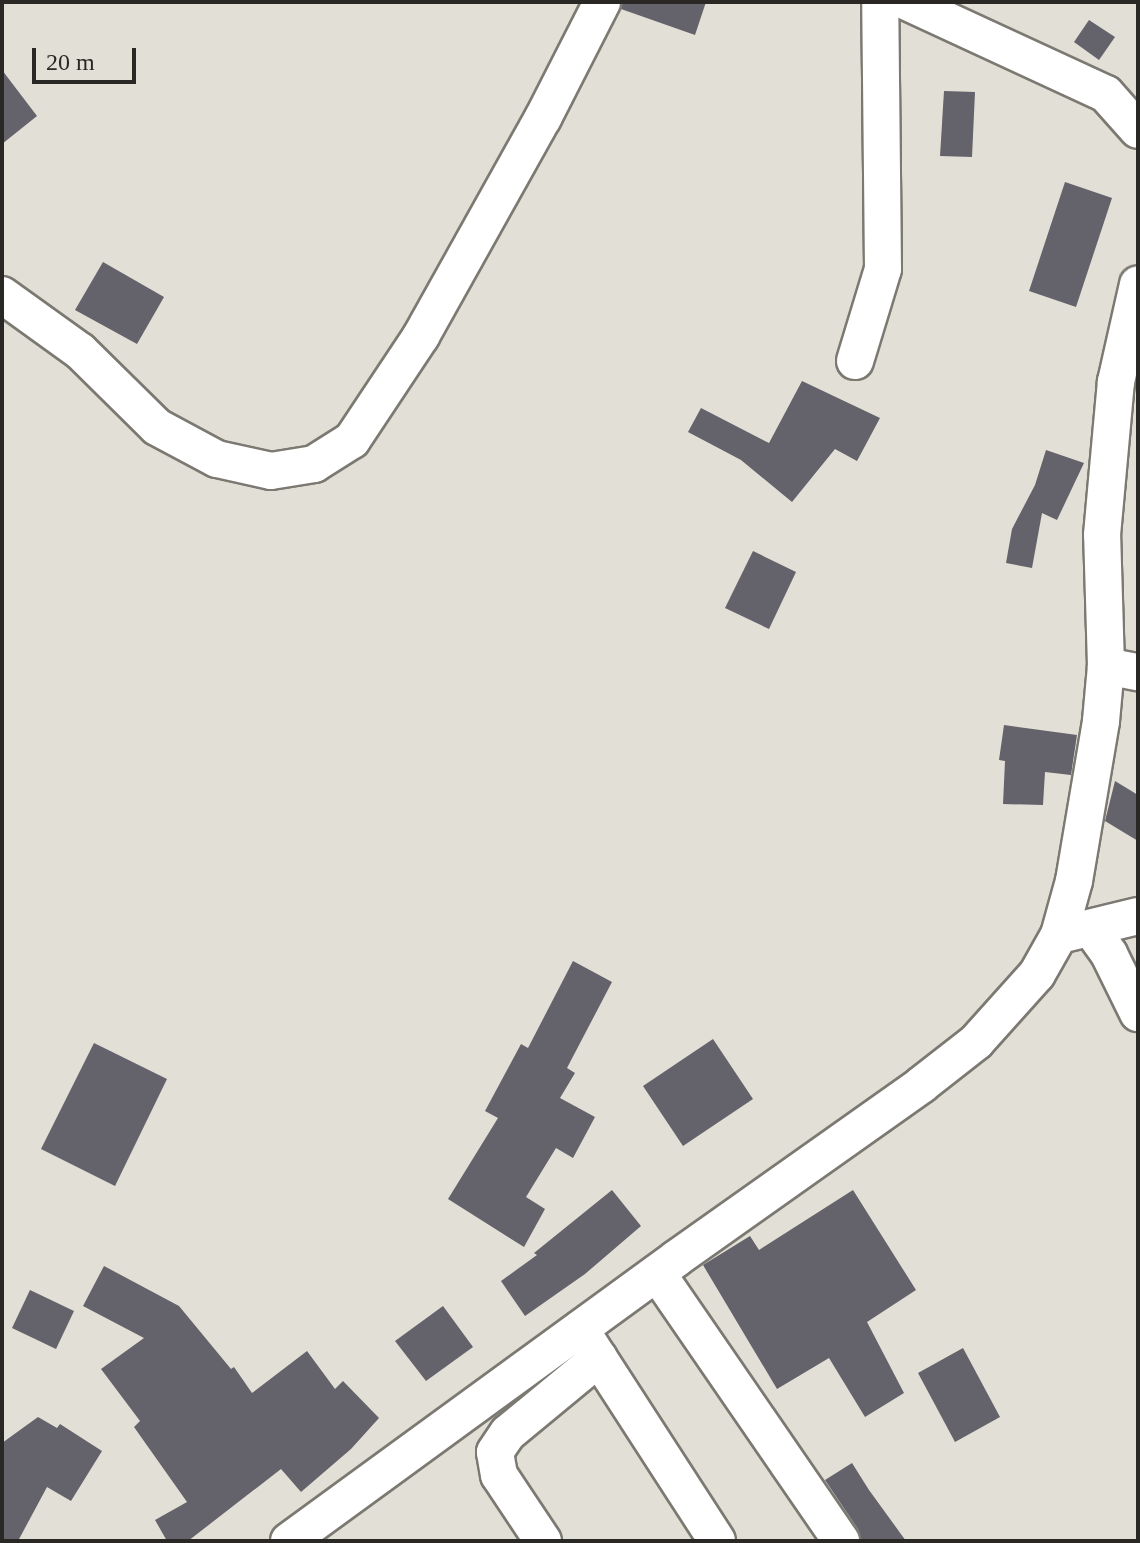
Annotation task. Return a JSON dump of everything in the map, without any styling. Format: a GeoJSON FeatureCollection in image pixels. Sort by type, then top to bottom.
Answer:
{"type":"FeatureCollection","features":[{"type":"Feature","properties":{"kind":"street"},"geometry":{"type":"LineString","coordinates":[[2,295],[80,351],[157,427],[217,459],[271,471],[314,464],[352,440],[421,336],[543,118],[602,2]]}},
{"type":"Feature","properties":{"kind":"street"},"geometry":{"type":"LineString","coordinates":[[855,361],[883,269],[880,2]]}},
{"type":"Feature","properties":{"kind":"street"},"geometry":{"type":"LineString","coordinates":[[907,2],[1106,94],[1136,124]]}},
{"type":"Feature","properties":{"kind":"street"},"geometry":{"type":"LineString","coordinates":[[1075,932],[1074,881],[1088,807],[1122,669],[1102,535],[1116,382],[1138,284]]}},
{"type":"Feature","properties":{"kind":"street"},"geometry":{"type":"LineString","coordinates":[[289,1541],[657,1273],[850,1137],[976,1042],[1075,932],[1138,916]]}},
{"type":"Feature","properties":{"kind":"street"},"geometry":{"type":"LineString","coordinates":[[1075,932],[1109,954],[1138,1013]]}},
{"type":"Feature","properties":{"kind":"street"},"geometry":{"type":"LineString","coordinates":[[657,1273],[841,1541]]}},
{"type":"Feature","properties":{"kind":"street"},"geometry":{"type":"LineString","coordinates":[[580,1329],[717,1541]]}},
{"type":"Feature","properties":{"kind":"street"},"geometry":{"type":"LineString","coordinates":[[543,1541],[499,1475],[495,1452],[508,1433],[599,1358]]}},
{"type":"Feature","properties":{"kind":"building"},"geometry":{"type":"Polygon","coordinates":[[[623,2],[706,2],[695,35],[621,9],[623,2]]]}},
{"type":"Feature","properties":{"kind":"building"},"geometry":{"type":"Polygon","coordinates":[[[1089,20],[1115,37],[1099,60],[1074,42],[1089,20]]]}},
{"type":"Feature","properties":{"kind":"building"},"geometry":{"type":"Polygon","coordinates":[[[2,70],[37,116],[2,144],[2,70]]]}},
{"type":"Feature","properties":{"kind":"building"},"geometry":{"type":"Polygon","coordinates":[[[944,91],[975,92],[972,157],[940,156],[944,91]]]}},
{"type":"Feature","properties":{"kind":"building"},"geometry":{"type":"Polygon","coordinates":[[[1065,182],[1112,198],[1076,307],[1029,291],[1065,182]]]}},
{"type":"Feature","properties":{"kind":"building"},"geometry":{"type":"Polygon","coordinates":[[[103,262],[164,297],[137,344],[75,310],[103,262]]]}},
{"type":"Feature","properties":{"kind":"building"},"geometry":{"type":"Polygon","coordinates":[[[802,381],[880,418],[857,461],[835,449],[792,502],[741,460],[688,432],[701,408],[769,443],[802,381]]]}},
{"type":"Feature","properties":{"kind":"building"},"geometry":{"type":"Polygon","coordinates":[[[1046,450],[1084,463],[1057,520],[1042,513],[1032,568],[1006,563],[1012,529],[1035,485],[1046,450]]]}},
{"type":"Feature","properties":{"kind":"building"},"geometry":{"type":"Polygon","coordinates":[[[753,551],[796,572],[769,629],[725,608],[753,551]]]}},
{"type":"Feature","properties":{"kind":"building"},"geometry":{"type":"Polygon","coordinates":[[[1004,725],[1077,735],[1071,775],[1045,772],[1043,805],[1003,804],[1005,761],[999,760],[1004,725]]]}},
{"type":"Feature","properties":{"kind":"building"},"geometry":{"type":"Polygon","coordinates":[[[1115,781],[1138,795],[1138,841],[1105,821],[1115,781]]]}},
{"type":"Feature","properties":{"kind":"building"},"geometry":{"type":"Polygon","coordinates":[[[573,961],[612,982],[567,1068],[575,1073],[560,1098],[595,1117],[573,1158],[556,1148],[526,1197],[545,1209],[524,1247],[448,1199],[498,1118],[485,1111],[521,1044],[528,1048],[573,961]]]}},
{"type":"Feature","properties":{"kind":"building"},"geometry":{"type":"Polygon","coordinates":[[[713,1039],[753,1099],[683,1146],[643,1086],[713,1039]]]}},
{"type":"Feature","properties":{"kind":"building"},"geometry":{"type":"Polygon","coordinates":[[[94,1043],[167,1079],[115,1186],[41,1149],[94,1043]]]}},
{"type":"Feature","properties":{"kind":"building"},"geometry":{"type":"Polygon","coordinates":[[[612,1190],[641,1226],[585,1274],[525,1316],[501,1281],[537,1255],[534,1253],[612,1190]]]}},
{"type":"Feature","properties":{"kind":"building"},"geometry":{"type":"Polygon","coordinates":[[[853,1190],[916,1290],[867,1322],[904,1393],[865,1417],[829,1358],[777,1389],[703,1265],[750,1236],[759,1250],[853,1190]]]}},
{"type":"Feature","properties":{"kind":"building"},"geometry":{"type":"Polygon","coordinates":[[[104,1266],[179,1306],[231,1369],[234,1367],[252,1393],[307,1351],[335,1389],[343,1381],[379,1418],[351,1449],[301,1492],[281,1469],[188,1541],[167,1541],[155,1520],[187,1502],[134,1427],[140,1421],[101,1369],[144,1338],[83,1306],[104,1266]]]}},
{"type":"Feature","properties":{"kind":"building"},"geometry":{"type":"Polygon","coordinates":[[[30,1290],[74,1311],[56,1349],[12,1328],[30,1290]]]}},
{"type":"Feature","properties":{"kind":"building"},"geometry":{"type":"Polygon","coordinates":[[[443,1306],[473,1347],[426,1381],[395,1341],[443,1306]]]}},
{"type":"Feature","properties":{"kind":"building"},"geometry":{"type":"Polygon","coordinates":[[[963,1348],[1000,1417],[955,1442],[918,1373],[963,1348]]]}},
{"type":"Feature","properties":{"kind":"building"},"geometry":{"type":"Polygon","coordinates":[[[38,1417],[57,1428],[60,1424],[102,1451],[71,1501],[47,1487],[18,1541],[2,1541],[2,1443],[38,1417]]]}},
{"type":"Feature","properties":{"kind":"building"},"geometry":{"type":"Polygon","coordinates":[[[852,1463],[906,1541],[862,1541],[858,1529],[825,1480],[852,1463]]]}}]}
